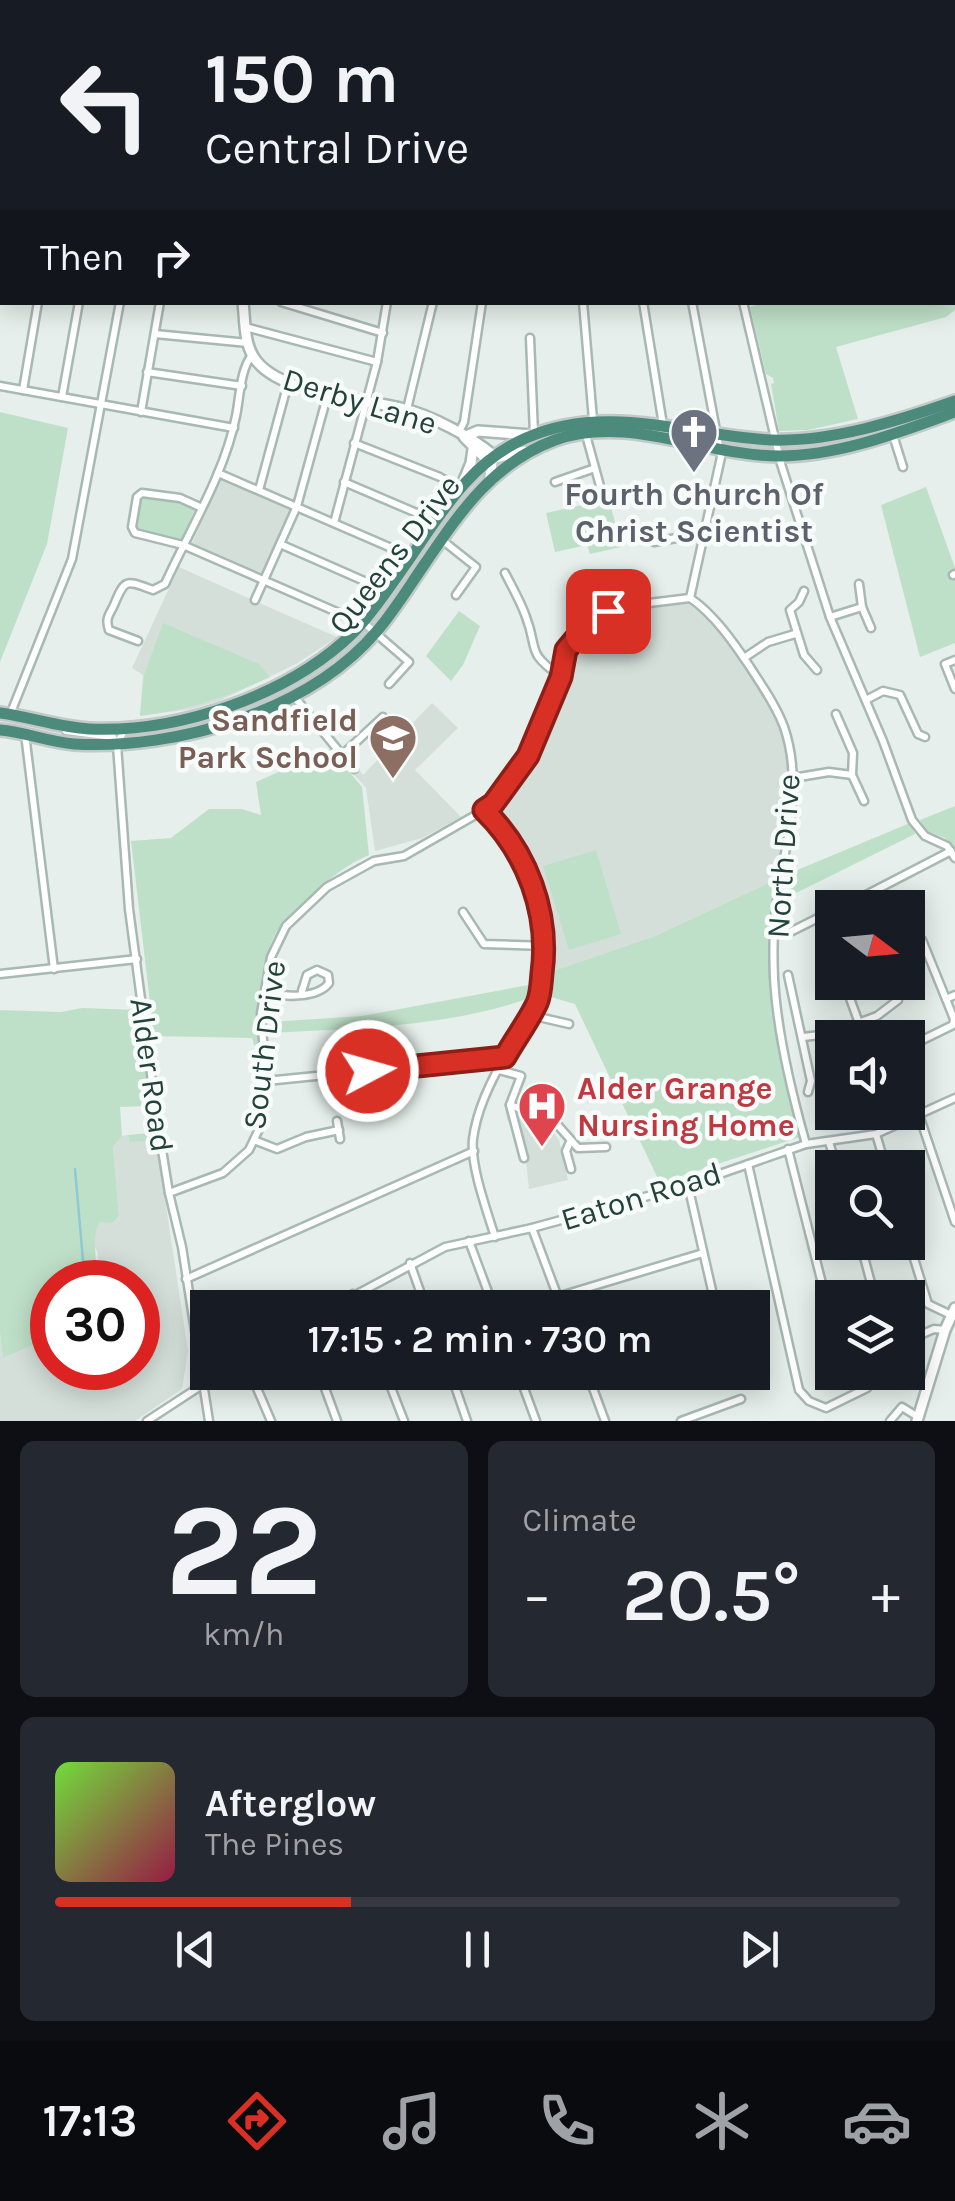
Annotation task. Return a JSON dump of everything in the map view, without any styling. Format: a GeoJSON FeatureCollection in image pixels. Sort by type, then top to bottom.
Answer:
{"type":"FeatureCollection","features":[{"type":"Feature","properties":{"kind":"highway","name":"Queens Drive"},"geometry":{"type":"LineString","coordinates":[[0,730],[70,744],[117,744],[214,730],[292,694],[336,667],[376,632],[468,501],[534,439],[662,432],[775,440],[832,435],[954,409]]}},
{"type":"Feature","properties":{"kind":"highway","name":"Queens Drive"},"geometry":{"type":"LineString","coordinates":[[5,714],[74,727],[125,728],[199,717],[244,700],[308,667],[363,622],[461,484],[492,459],[568,424],[617,420],[720,450],[779,456],[812,454],[892,433],[954,409]]}},
{"type":"Feature","properties":{"kind":"street"},"geometry":{"type":"LineString","coordinates":[[22,390],[37,305]]}},
{"type":"Feature","properties":{"kind":"street"},"geometry":{"type":"LineString","coordinates":[[62,397],[78,305]]}},
{"type":"Feature","properties":{"kind":"street"},"geometry":{"type":"LineString","coordinates":[[5,714],[72,559],[119,305]]}},
{"type":"Feature","properties":{"kind":"street"},"geometry":{"type":"LineString","coordinates":[[141,412],[159,305]]}},
{"type":"Feature","properties":{"kind":"street","name":"Derby Lane"},"geometry":{"type":"LineString","coordinates":[[243,305],[252,355],[268,373],[288,383],[436,419],[492,459]]}},
{"type":"Feature","properties":{"kind":"street"},"geometry":{"type":"LineString","coordinates":[[291,305],[384,333]]}},
{"type":"Feature","properties":{"kind":"street"},"geometry":{"type":"LineString","coordinates":[[334,523],[384,333],[387,305]]}},
{"type":"Feature","properties":{"kind":"street"},"geometry":{"type":"LineString","coordinates":[[407,409],[432,305]]}},
{"type":"Feature","properties":{"kind":"street"},"geometry":{"type":"LineString","coordinates":[[462,436],[482,305]]}},
{"type":"Feature","properties":{"kind":"street"},"geometry":{"type":"LineString","coordinates":[[583,305],[593,420]]}},
{"type":"Feature","properties":{"kind":"street"},"geometry":{"type":"LineString","coordinates":[[643,305],[662,432]]}},
{"type":"Feature","properties":{"kind":"street"},"geometry":{"type":"LineString","coordinates":[[690,598],[720,450],[693,305]]}},
{"type":"Feature","properties":{"kind":"street"},"geometry":{"type":"LineString","coordinates":[[743,305],[779,456],[830,618],[912,820],[923,834],[943,843],[953,855],[878,890]]}},
{"type":"Feature","properties":{"kind":"street"},"geometry":{"type":"LineString","coordinates":[[245,327],[376,362]]}},
{"type":"Feature","properties":{"kind":"street"},"geometry":{"type":"LineString","coordinates":[[154,334],[248,343]]}},
{"type":"Feature","properties":{"kind":"street"},"geometry":{"type":"LineString","coordinates":[[530,338],[534,439]]}},
{"type":"Feature","properties":{"kind":"street"},"geometry":{"type":"LineString","coordinates":[[138,641],[103,627],[119,589],[128,583],[138,583],[150,590],[165,584],[218,473],[252,355]]}},
{"type":"Feature","properties":{"kind":"street"},"geometry":{"type":"LineString","coordinates":[[147,372],[242,386]]}},
{"type":"Feature","properties":{"kind":"street"},"geometry":{"type":"LineString","coordinates":[[259,490],[288,383]]}},
{"type":"Feature","properties":{"kind":"street"},"geometry":{"type":"LineString","coordinates":[[0,386],[234,428]]}},
{"type":"Feature","properties":{"kind":"street"},"geometry":{"type":"LineString","coordinates":[[255,600],[297,506],[328,392]]}},
{"type":"Feature","properties":{"kind":"street","name":"Queens Drive"},"geometry":{"type":"LineString","coordinates":[[462,436],[478,431],[534,439]]}},
{"type":"Feature","properties":{"kind":"street"},"geometry":{"type":"LineString","coordinates":[[892,433],[903,467]]}},
{"type":"Feature","properties":{"kind":"street"},"geometry":{"type":"LineString","coordinates":[[586,434],[602,498]]}},
{"type":"Feature","properties":{"kind":"street","name":"Derby Lane"},"geometry":{"type":"LineString","coordinates":[[462,436],[473,449],[492,459]]}},
{"type":"Feature","properties":{"kind":"street"},"geometry":{"type":"LineString","coordinates":[[354,443],[461,484],[472,463],[473,449]]}},
{"type":"Feature","properties":{"kind":"street","name":"Queens Drive"},"geometry":{"type":"LineString","coordinates":[[490,477],[492,459]]}},
{"type":"Feature","properties":{"kind":"street"},"geometry":{"type":"LineString","coordinates":[[555,482],[595,468]]}},
{"type":"Feature","properties":{"kind":"street"},"geometry":{"type":"LineString","coordinates":[[218,473],[410,557]]}},
{"type":"Feature","properties":{"kind":"street"},"geometry":{"type":"LineString","coordinates":[[344,482],[434,520]]}},
{"type":"Feature","properties":{"kind":"street"},"geometry":{"type":"LineString","coordinates":[[200,508],[180,498],[142,493],[132,527],[135,534],[183,545],[363,622],[409,662],[389,684]]}},
{"type":"Feature","properties":{"kind":"street"},"geometry":{"type":"LineString","coordinates":[[654,542],[704,533]]}},
{"type":"Feature","properties":{"kind":"street"},"geometry":{"type":"LineString","coordinates":[[441,540],[476,567],[456,595]]}},
{"type":"Feature","properties":{"kind":"street"},"geometry":{"type":"LineString","coordinates":[[280,544],[386,591]]}},
{"type":"Feature","properties":{"kind":"street"},"geometry":{"type":"LineString","coordinates":[[505,573],[528,618],[531,646],[542,663],[561,677]]}},
{"type":"Feature","properties":{"kind":"street"},"geometry":{"type":"LineString","coordinates":[[124,574],[128,583]]}},
{"type":"Feature","properties":{"kind":"street"},"geometry":{"type":"LineString","coordinates":[[859,584],[862,607],[871,628]]}},
{"type":"Feature","properties":{"kind":"street"},"geometry":{"type":"LineString","coordinates":[[804,591],[790,610],[795,634],[817,670]]}},
{"type":"Feature","properties":{"kind":"street","name":"North Drive"},"geometry":{"type":"LineString","coordinates":[[690,598],[744,658],[783,725],[793,778],[783,876],[776,903],[774,978],[806,1144]]}},
{"type":"Feature","properties":{"kind":"street","name":"South Drive"},"geometry":{"type":"LineString","coordinates":[[168,1193],[223,1173],[250,1150],[260,1128],[266,1081],[261,1013],[271,957],[286,926],[326,887],[374,860],[404,856],[493,804],[528,756],[561,677],[566,650],[592,619],[624,606],[690,598]]}},
{"type":"Feature","properties":{"kind":"street"},"geometry":{"type":"LineString","coordinates":[[830,618],[862,607]]}},
{"type":"Feature","properties":{"kind":"street"},"geometry":{"type":"LineString","coordinates":[[744,658],[768,642],[795,634]]}},
{"type":"Feature","properties":{"kind":"street"},"geometry":{"type":"LineString","coordinates":[[955,660],[945,664],[955,689]]}},
{"type":"Feature","properties":{"kind":"street"},"geometry":{"type":"LineString","coordinates":[[866,700],[883,691],[900,695],[918,734],[925,737]]}},
{"type":"Feature","properties":{"kind":"street"},"geometry":{"type":"LineString","coordinates":[[292,694],[354,769]]}},
{"type":"Feature","properties":{"kind":"street"},"geometry":{"type":"LineString","coordinates":[[836,714],[853,753],[852,776],[864,801]]}},
{"type":"Feature","properties":{"kind":"street"},"geometry":{"type":"LineString","coordinates":[[342,755],[383,717]]}},
{"type":"Feature","properties":{"kind":"street","name":"Queens Drive"},"geometry":{"type":"LineString","coordinates":[[42,722],[71,733],[113,737],[117,744]]}},
{"type":"Feature","properties":{"kind":"street","name":"Alder Road"},"geometry":{"type":"LineString","coordinates":[[125,728],[117,744],[122,838],[168,1193],[190,1306]]}},
{"type":"Feature","properties":{"kind":"street"},"geometry":{"type":"LineString","coordinates":[[25,734],[54,969]]}},
{"type":"Feature","properties":{"kind":"street"},"geometry":{"type":"LineString","coordinates":[[793,778],[829,772],[852,776]]}},
{"type":"Feature","properties":{"kind":"street"},"geometry":{"type":"LineString","coordinates":[[484,810],[504,830],[525,868],[541,910],[546,946],[538,1000],[484,1098],[472,1142],[495,1237]]}},
{"type":"Feature","properties":{"kind":"street"},"geometry":{"type":"LineString","coordinates":[[463,912],[484,944],[546,946]]}},
{"type":"Feature","properties":{"kind":"street"},"geometry":{"type":"LineString","coordinates":[[790,932],[815,920]]}},
{"type":"Feature","properties":{"kind":"street"},"geometry":{"type":"LineString","coordinates":[[925,945],[954,1019],[953,1025],[925,1039]]}},
{"type":"Feature","properties":{"kind":"street"},"geometry":{"type":"LineString","coordinates":[[0,974],[136,959]]}},
{"type":"Feature","properties":{"kind":"street"},"geometry":{"type":"LineString","coordinates":[[265,992],[291,996],[324,990],[329,983],[328,975],[317,970],[307,975],[302,992]]}},
{"type":"Feature","properties":{"kind":"street"},"geometry":{"type":"LineString","coordinates":[[788,975],[811,1080],[808,1092]]}},
{"type":"Feature","properties":{"kind":"street"},"geometry":{"type":"LineString","coordinates":[[946,998],[955,995]]}},
{"type":"Feature","properties":{"kind":"street"},"geometry":{"type":"LineString","coordinates":[[867,1020],[886,1012],[898,1000]]}},
{"type":"Feature","properties":{"kind":"street"},"geometry":{"type":"LineString","coordinates":[[530,1015],[570,1024]]}},
{"type":"Feature","properties":{"kind":"street"},"geometry":{"type":"LineString","coordinates":[[803,1037],[815,1036]]}},
{"type":"Feature","properties":{"kind":"street"},"geometry":{"type":"LineString","coordinates":[[266,1081],[505,1057]]}},
{"type":"Feature","properties":{"kind":"street"},"geometry":{"type":"LineString","coordinates":[[499,1070],[520,1076],[510,1104],[524,1158]]}},
{"type":"Feature","properties":{"kind":"street","name":"Eaton Road"},"geometry":{"type":"LineString","coordinates":[[925,1111],[955,1098]]}},
{"type":"Feature","properties":{"kind":"street"},"geometry":{"type":"LineString","coordinates":[[510,1104],[554,1120],[578,1148],[606,1147]]}},
{"type":"Feature","properties":{"kind":"street"},"geometry":{"type":"LineString","coordinates":[[254,1140],[276,1149],[338,1125],[340,1139]]}},
{"type":"Feature","properties":{"kind":"street","name":"Eaton Road"},"geometry":{"type":"LineString","coordinates":[[360,1290],[444,1247],[532,1228],[688,1185],[806,1144],[885,1130]]}},
{"type":"Feature","properties":{"kind":"street"},"geometry":{"type":"LineString","coordinates":[[924,1130],[955,1222]]}},
{"type":"Feature","properties":{"kind":"street"},"geometry":{"type":"LineString","coordinates":[[876,1134],[881,1150]]}},
{"type":"Feature","properties":{"kind":"street"},"geometry":{"type":"LineString","coordinates":[[570,1142],[566,1151],[572,1169]]}},
{"type":"Feature","properties":{"kind":"street"},"geometry":{"type":"LineString","coordinates":[[829,1142],[831,1150]]}},
{"type":"Feature","properties":{"kind":"street"},"geometry":{"type":"LineString","coordinates":[[788,1149],[821,1280]]}},
{"type":"Feature","properties":{"kind":"street"},"geometry":{"type":"LineString","coordinates":[[186,1278],[474,1152]]}},
{"type":"Feature","properties":{"kind":"street"},"geometry":{"type":"LineString","coordinates":[[748,1164],[799,1390],[809,1402],[826,1408],[863,1390]]}},
{"type":"Feature","properties":{"kind":"street"},"geometry":{"type":"LineString","coordinates":[[688,1185],[712,1290]]}},
{"type":"Feature","properties":{"kind":"street"},"geometry":{"type":"LineString","coordinates":[[532,1228],[555,1290]]}},
{"type":"Feature","properties":{"kind":"street"},"geometry":{"type":"LineString","coordinates":[[469,1241],[487,1290]]}},
{"type":"Feature","properties":{"kind":"street"},"geometry":{"type":"LineString","coordinates":[[581,1290],[704,1252]]}},
{"type":"Feature","properties":{"kind":"street"},"geometry":{"type":"LineString","coordinates":[[890,1421],[902,1407],[918,1419],[953,1312],[928,1304],[914,1260]]}},
{"type":"Feature","properties":{"kind":"street"},"geometry":{"type":"LineString","coordinates":[[410,1263],[420,1290]]}},
{"type":"Feature","properties":{"kind":"street"},"geometry":{"type":"LineString","coordinates":[[925,1333],[945,1330]]}},
{"type":"Feature","properties":{"kind":"street"},"geometry":{"type":"LineString","coordinates":[[147,1421],[192,1390]]}},
{"type":"Feature","properties":{"kind":"street","name":"Alder Road"},"geometry":{"type":"LineString","coordinates":[[202,1390],[209,1421]]}},
{"type":"Feature","properties":{"kind":"street"},"geometry":{"type":"LineString","coordinates":[[258,1390],[271,1421]]}},
{"type":"Feature","properties":{"kind":"street"},"geometry":{"type":"LineString","coordinates":[[326,1390],[337,1421]]}},
{"type":"Feature","properties":{"kind":"street"},"geometry":{"type":"LineString","coordinates":[[392,1390],[404,1421]]}},
{"type":"Feature","properties":{"kind":"street"},"geometry":{"type":"LineString","coordinates":[[456,1390],[467,1421]]}},
{"type":"Feature","properties":{"kind":"street"},"geometry":{"type":"LineString","coordinates":[[525,1390],[536,1421]]}},
{"type":"Feature","properties":{"kind":"street"},"geometry":{"type":"LineString","coordinates":[[594,1390],[605,1421]]}},
{"type":"Feature","properties":{"kind":"street"},"geometry":{"type":"LineString","coordinates":[[681,1421],[741,1399]]}},
{"type":"Feature","properties":{"kind":"shaded area"},"geometry":{"type":"Polygon","coordinates":[[[221,479],[290,510],[262,573],[192,543],[221,479]]]}},
{"type":"Feature","properties":{"kind":"shaded area"},"geometry":{"type":"Polygon","coordinates":[[[179,567],[337,637],[296,664],[219,701],[140,716],[143,675],[132,668],[179,567]]]}},
{"type":"Feature","properties":{"kind":"shaded area"},"geometry":{"type":"Polygon","coordinates":[[[687,603],[707,618],[730,646],[778,721],[788,765],[781,877],[655,936],[547,973],[546,926],[538,888],[524,858],[486,811],[506,794],[533,756],[551,719],[569,655],[589,625],[636,607],[687,603]]]}},
{"type":"Feature","properties":{"kind":"shaded area","name":"Sandfield Park School"},"geometry":{"type":"Polygon","coordinates":[[[432,703],[458,728],[415,770],[461,817],[422,838],[375,851],[366,788],[352,772],[357,767],[363,775],[432,703]]]}},
{"type":"Feature","properties":{"kind":"shaded area","name":"Alder Grange Nursing Home"},"geometry":{"type":"Polygon","coordinates":[[[505,1108],[547,1123],[559,1140],[568,1180],[529,1189],[525,1152],[505,1108]]]}},
{"type":"Feature","properties":{"kind":"shaded area"},"geometry":{"type":"Polygon","coordinates":[[[128,1135],[129,1142],[156,1140],[188,1351],[182,1389],[135,1421],[0,1421],[0,1333],[3,1357],[30,1345],[30,1390],[160,1390],[160,1260],[98,1260],[92,1240],[100,1221],[119,1216],[113,1147],[128,1135]]]}},
{"type":"Feature","properties":{"kind":"green space"},"geometry":{"type":"Polygon","coordinates":[[[955,305],[955,310],[946,317],[836,347],[858,419],[808,430],[779,431],[773,378],[766,374],[750,307],[955,305]]]}},
{"type":"Feature","properties":{"kind":"green space"},"geometry":{"type":"Polygon","coordinates":[[[0,412],[68,428],[47,544],[0,662],[0,412]]]}},
{"type":"Feature","properties":{"kind":"green space"},"geometry":{"type":"Polygon","coordinates":[[[481,471],[482,475],[468,489],[470,492],[377,623],[371,619],[447,511],[481,471]]]}},
{"type":"Feature","properties":{"kind":"green space"},"geometry":{"type":"Polygon","coordinates":[[[926,487],[955,568],[955,643],[920,657],[881,505],[926,487]]]}},
{"type":"Feature","properties":{"kind":"green space"},"geometry":{"type":"Polygon","coordinates":[[[145,497],[180,501],[195,509],[181,541],[140,532],[136,514],[145,497]]]}},
{"type":"Feature","properties":{"kind":"green space"},"geometry":{"type":"Polygon","coordinates":[[[609,499],[621,547],[590,554],[587,545],[555,552],[546,513],[609,499]]]}},
{"type":"Feature","properties":{"kind":"green space"},"geometry":{"type":"Polygon","coordinates":[[[459,611],[480,626],[463,665],[451,681],[426,656],[459,611]]]}},
{"type":"Feature","properties":{"kind":"green space"},"geometry":{"type":"Polygon","coordinates":[[[163,623],[259,664],[270,677],[206,702],[140,716],[144,675],[163,623]]]}},
{"type":"Feature","properties":{"kind":"green space"},"geometry":{"type":"Polygon","coordinates":[[[362,631],[367,636],[327,668],[257,709],[207,727],[136,734],[135,731],[213,718],[253,702],[362,631]]]}},
{"type":"Feature","properties":{"kind":"green space"},"geometry":{"type":"Polygon","coordinates":[[[330,749],[362,787],[369,855],[331,878],[283,923],[275,936],[264,966],[260,1045],[254,1045],[252,1038],[154,1036],[131,841],[171,838],[209,809],[242,809],[261,815],[256,782],[330,749]]]}},
{"type":"Feature","properties":{"kind":"green space"},"geometry":{"type":"Polygon","coordinates":[[[955,806],[955,849],[945,838],[926,831],[920,820],[955,806]]]}},
{"type":"Feature","properties":{"kind":"green space"},"geometry":{"type":"Polygon","coordinates":[[[910,823],[915,834],[786,898],[790,873],[910,823]]]}},
{"type":"Feature","properties":{"kind":"green space"},"geometry":{"type":"Polygon","coordinates":[[[596,850],[621,934],[569,950],[543,866],[596,850]]]}},
{"type":"Feature","properties":{"kind":"green space"},"geometry":{"type":"Polygon","coordinates":[[[781,877],[773,908],[771,973],[800,1137],[660,1183],[575,1004],[544,995],[547,973],[655,936],[781,877]]]}},
{"type":"Feature","properties":{"kind":"green space"},"geometry":{"type":"Polygon","coordinates":[[[539,983],[538,995],[473,1014],[406,1024],[270,1033],[270,1022],[362,1016],[539,983]]]}},
{"type":"Feature","properties":{"kind":"green space"},"geometry":{"type":"Polygon","coordinates":[[[82,1008],[138,1010],[153,1135],[150,1141],[129,1142],[128,1135],[149,1133],[147,1106],[120,1107],[122,1136],[113,1147],[119,1216],[112,1223],[100,1222],[96,1260],[30,1260],[30,1346],[3,1358],[0,1010],[61,1012],[82,1008]]]}},
{"type":"Feature","properties":{"kind":"waterway"},"geometry":{"type":"LineString","coordinates":[[75,1169],[83,1260]]}},
{"type":"Feature","properties":{"kind":"place","name":"Fourth Church Of Christ Scientist"},"geometry":{"type":"Point","coordinates":[694,474]}},
{"type":"Feature","properties":{"kind":"place","name":"Sandfield Park School"},"geometry":{"type":"Point","coordinates":[393,780]}},
{"type":"Feature","properties":{"kind":"place","name":"Alder Grange Nursing Home"},"geometry":{"type":"Point","coordinates":[542,1148]}},
{"type":"Feature","properties":{"kind":"route"},"geometry":{"type":"LineString","coordinates":[[368,1071],[505,1057],[523,1029],[538,1000],[546,946],[541,910],[525,868],[504,830],[484,810],[493,804],[528,756],[561,677],[566,650],[592,619],[608,611]]}}]}
